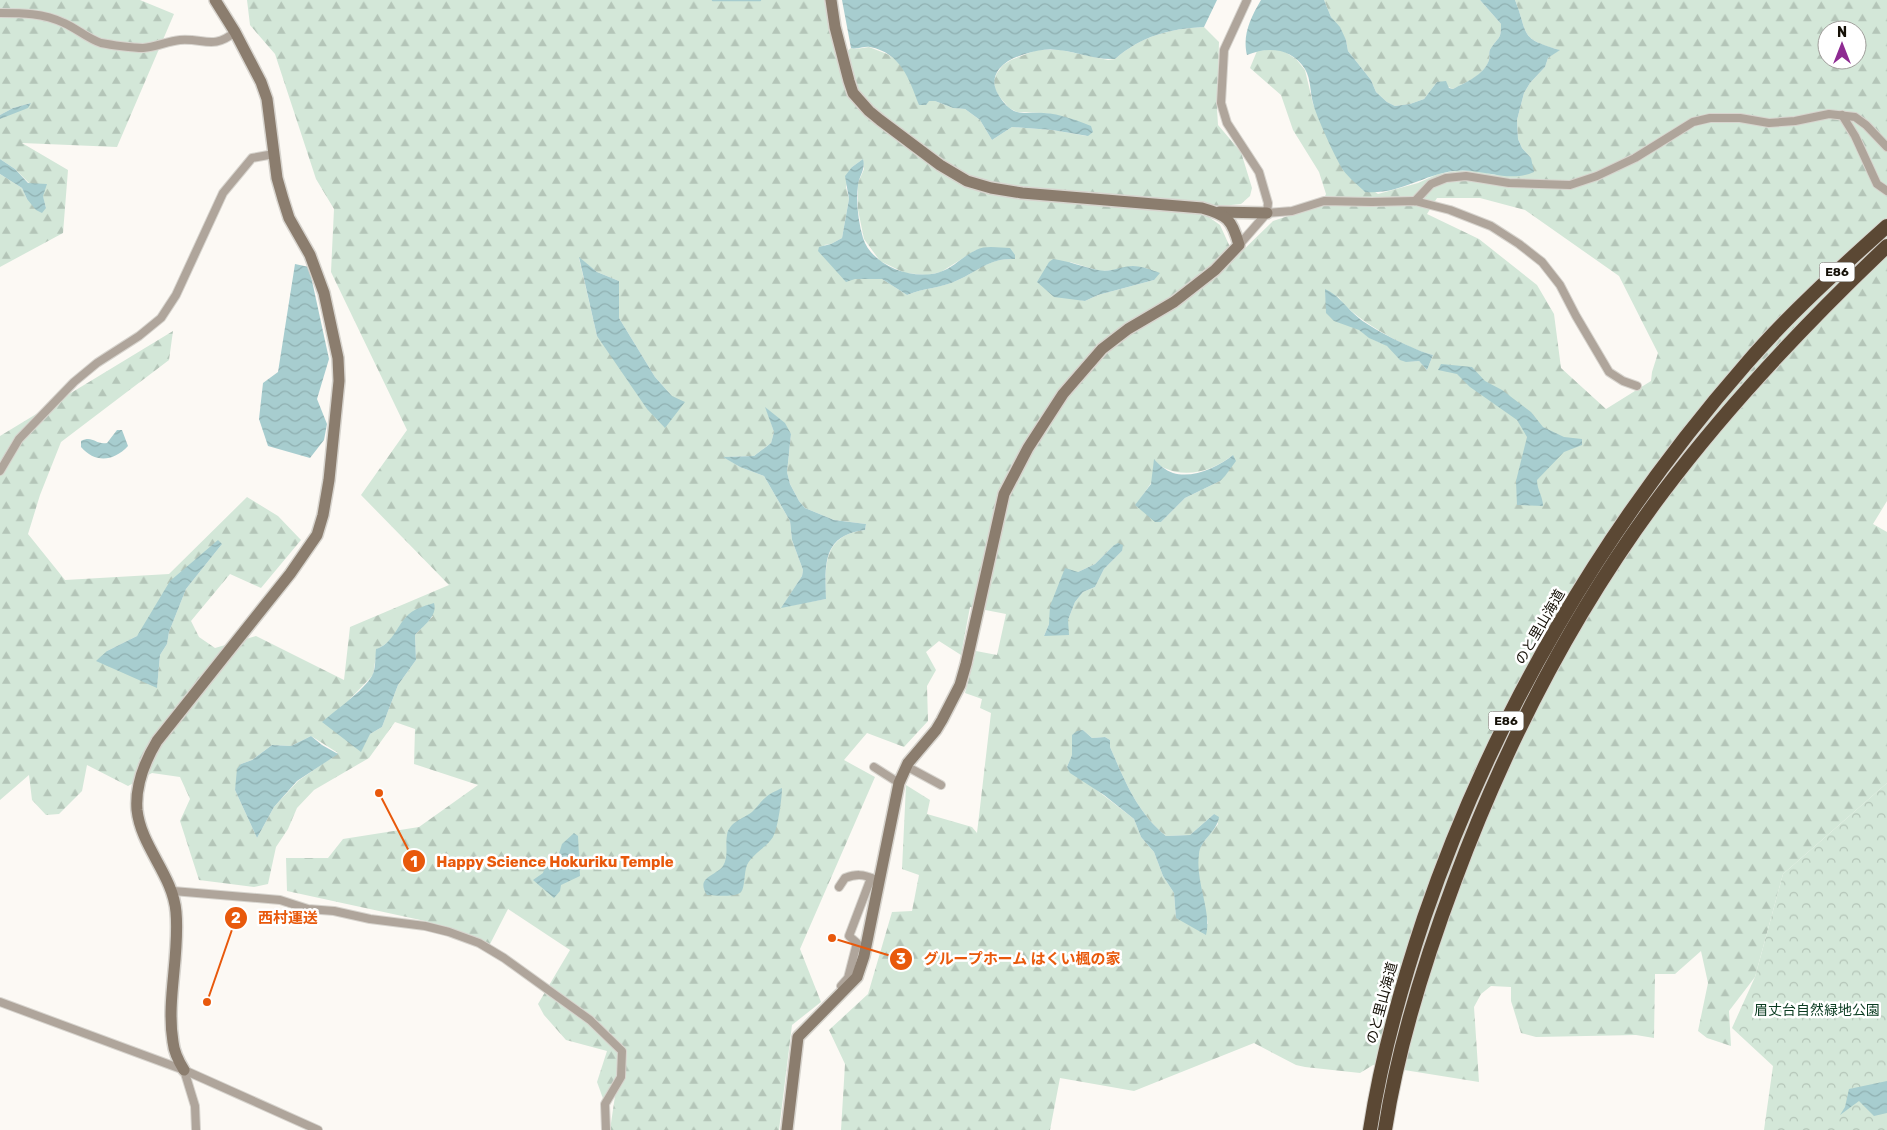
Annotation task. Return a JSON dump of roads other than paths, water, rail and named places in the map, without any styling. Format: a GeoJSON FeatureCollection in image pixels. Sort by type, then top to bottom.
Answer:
{"type":"FeatureCollection","features":[{"type":"Feature","properties":{"kind":"highway","name":"のと里山海道"},"geometry":{"type":"LineString","coordinates":[[1370,1130],[1386,1048],[1407,968],[1460,822],[1493,747],[1551,639],[1611,542],[1678,446],[1747,363],[1788,319],[1887,226]]}},
{"type":"Feature","properties":{"kind":"highway","name":"E86"},"geometry":{"type":"LineString","coordinates":[[1385,1130],[1401,1052],[1422,974],[1475,827],[1507,752],[1564,646],[1623,550],[1698,447],[1760,374],[1799,332],[1887,246]]}},
{"type":"Feature","properties":{"kind":"street"},"geometry":{"type":"LineString","coordinates":[[196,1130],[195,1106],[173,1042],[172,1013],[176,912],[173,891],[154,857],[140,822],[137,808],[139,782],[147,758],[157,741],[290,574],[317,535],[324,515],[329,480],[339,381],[338,358],[324,293],[310,255],[289,218],[278,178],[267,99],[261,82],[235,32],[215,0]]}},
{"type":"Feature","properties":{"kind":"street"},"geometry":{"type":"LineString","coordinates":[[831,0],[835,27],[854,93],[869,111],[880,120],[940,165],[967,181],[991,188],[1022,193],[1202,208],[1219,212],[1268,213],[1292,211],[1324,201],[1415,201],[1450,210],[1491,226],[1542,262],[1560,285],[1609,372],[1623,381],[1637,386]]}},
{"type":"Feature","properties":{"kind":"street"},"geometry":{"type":"LineString","coordinates":[[787,1130],[798,1037],[857,976],[864,956],[875,880],[899,784],[906,766],[936,730],[960,685],[1004,494],[1033,441],[1063,394],[1102,349],[1128,329],[1174,302],[1215,270],[1268,213],[1266,193],[1260,172],[1227,123],[1221,103],[1224,50],[1247,0]]}},
{"type":"Feature","properties":{"kind":"street"},"geometry":{"type":"LineString","coordinates":[[0,13],[42,15],[63,22],[100,42],[143,48],[180,40],[200,40],[212,43],[228,38],[235,32]]}},
{"type":"Feature","properties":{"kind":"street"},"geometry":{"type":"LineString","coordinates":[[1415,201],[1431,184],[1446,178],[1466,176],[1509,183],[1570,185],[1597,176],[1635,158],[1692,122],[1710,118],[1740,118],[1769,123],[1795,121],[1821,115],[1855,117],[1866,125],[1887,147]]}},
{"type":"Feature","properties":{"kind":"street"},"geometry":{"type":"LineString","coordinates":[[1842,115],[1859,145],[1877,184],[1887,191]]}},
{"type":"Feature","properties":{"kind":"street"},"geometry":{"type":"LineString","coordinates":[[0,471],[19,439],[74,382],[97,363],[139,336],[161,318],[176,295],[223,193],[252,158],[274,154]]}},
{"type":"Feature","properties":{"kind":"street"},"geometry":{"type":"LineString","coordinates":[[1219,212],[1233,225],[1239,244]]}},
{"type":"Feature","properties":{"kind":"street"},"geometry":{"type":"LineString","coordinates":[[906,766],[941,785]]}},
{"type":"Feature","properties":{"kind":"street"},"geometry":{"type":"LineString","coordinates":[[874,767],[899,784]]}},
{"type":"Feature","properties":{"kind":"street"},"geometry":{"type":"LineString","coordinates":[[840,887],[844,878],[853,875],[864,875],[875,880]]}},
{"type":"Feature","properties":{"kind":"street"},"geometry":{"type":"LineString","coordinates":[[832,1002],[838,989],[848,978],[855,958],[857,943],[849,936],[875,880]]}},
{"type":"Feature","properties":{"kind":"street"},"geometry":{"type":"LineString","coordinates":[[173,891],[280,900],[308,909],[334,911],[379,921],[424,926],[450,932],[479,943],[504,958],[590,1020],[622,1051],[621,1077],[605,1104],[606,1130]]}},
{"type":"Feature","properties":{"kind":"street"},"geometry":{"type":"LineString","coordinates":[[0,1002],[184,1070],[318,1130]]}},
{"type":"Feature","properties":{"kind":"water"},"geometry":{"type":"Polygon","coordinates":[[[842,0],[1217,0],[1204,27],[1156,35],[1135,45],[1115,59],[1103,59],[1050,49],[1014,58],[999,69],[994,82],[998,94],[1009,107],[1020,113],[1041,113],[1068,118],[1091,126],[1093,132],[1088,136],[1052,130],[1012,127],[992,140],[980,120],[965,109],[953,108],[935,101],[929,101],[926,105],[919,105],[902,68],[889,55],[881,50],[870,47],[851,48],[842,0]]]}},
{"type":"Feature","properties":{"kind":"water"},"geometry":{"type":"Polygon","coordinates":[[[1261,0],[1324,0],[1331,17],[1340,27],[1346,40],[1348,51],[1371,80],[1376,92],[1387,102],[1395,106],[1410,104],[1424,99],[1437,82],[1446,81],[1449,88],[1453,89],[1479,74],[1487,65],[1490,49],[1499,38],[1501,24],[1480,0],[1515,0],[1527,34],[1537,42],[1560,50],[1548,58],[1545,67],[1530,83],[1524,93],[1517,120],[1518,139],[1522,148],[1531,158],[1534,172],[1524,175],[1504,176],[1464,170],[1454,171],[1431,176],[1389,191],[1365,192],[1345,173],[1336,157],[1315,109],[1307,73],[1300,62],[1279,51],[1263,50],[1247,55],[1247,33],[1261,0]]]}},
{"type":"Feature","properties":{"kind":"water"},"geometry":{"type":"Polygon","coordinates":[[[31,103],[28,108],[0,119],[0,115],[13,108],[31,103]]]}},
{"type":"Feature","properties":{"kind":"water"},"geometry":{"type":"Polygon","coordinates":[[[0,159],[15,169],[28,183],[47,184],[43,196],[46,208],[42,213],[36,210],[27,199],[22,188],[0,174],[0,159]]]}},
{"type":"Feature","properties":{"kind":"water"},"geometry":{"type":"Polygon","coordinates":[[[863,159],[864,166],[857,191],[860,225],[868,248],[884,263],[906,273],[929,274],[945,270],[980,248],[988,247],[1010,248],[1015,255],[1015,259],[998,260],[952,283],[907,295],[882,279],[855,279],[846,282],[818,251],[819,247],[831,244],[842,238],[849,199],[845,176],[852,167],[863,159]]]}},
{"type":"Feature","properties":{"kind":"water"},"geometry":{"type":"Polygon","coordinates":[[[579,257],[597,272],[619,281],[619,318],[655,377],[672,396],[685,402],[665,428],[647,409],[597,336],[579,257]]]}},
{"type":"Feature","properties":{"kind":"water"},"geometry":{"type":"Polygon","coordinates":[[[1053,259],[1103,271],[1133,266],[1143,267],[1160,273],[1154,280],[1098,295],[1085,301],[1054,297],[1037,282],[1049,262],[1053,259]]]}},
{"type":"Feature","properties":{"kind":"water"},"geometry":{"type":"Polygon","coordinates":[[[295,264],[309,267],[329,359],[317,399],[327,424],[324,440],[310,458],[268,446],[259,419],[263,383],[278,372],[295,264]]]}},
{"type":"Feature","properties":{"kind":"water"},"geometry":{"type":"Polygon","coordinates":[[[1325,289],[1335,295],[1366,324],[1406,345],[1433,355],[1427,370],[1419,361],[1406,362],[1400,360],[1387,346],[1369,338],[1359,330],[1334,321],[1326,313],[1325,289]]]}},
{"type":"Feature","properties":{"kind":"water"},"geometry":{"type":"Polygon","coordinates":[[[1441,364],[1472,367],[1485,381],[1502,390],[1531,412],[1543,427],[1564,437],[1582,439],[1582,445],[1564,452],[1537,480],[1543,506],[1517,505],[1516,481],[1527,437],[1517,420],[1470,387],[1457,374],[1438,370],[1441,364]]]}},
{"type":"Feature","properties":{"kind":"water"},"geometry":{"type":"Polygon","coordinates":[[[765,407],[785,423],[791,434],[787,472],[790,484],[805,508],[834,520],[866,524],[865,530],[851,533],[841,538],[829,554],[826,575],[826,599],[781,608],[802,576],[803,570],[792,540],[790,521],[764,476],[740,467],[723,457],[754,456],[771,443],[774,432],[765,407]]]}},
{"type":"Feature","properties":{"kind":"water"},"geometry":{"type":"Polygon","coordinates":[[[117,430],[122,430],[128,446],[110,458],[92,456],[81,447],[81,441],[85,439],[107,443],[117,430]]]}},
{"type":"Feature","properties":{"kind":"water"},"geometry":{"type":"Polygon","coordinates":[[[1233,455],[1236,461],[1220,481],[1185,498],[1161,522],[1155,522],[1135,505],[1151,484],[1154,459],[1170,472],[1189,474],[1213,468],[1233,455]]]}},
{"type":"Feature","properties":{"kind":"water"},"geometry":{"type":"Polygon","coordinates":[[[218,540],[222,544],[186,589],[169,632],[167,644],[160,655],[157,688],[96,661],[107,651],[137,636],[170,581],[218,540]]]}},
{"type":"Feature","properties":{"kind":"water"},"geometry":{"type":"Polygon","coordinates":[[[1118,543],[1123,545],[1122,551],[1104,569],[1095,587],[1083,592],[1075,602],[1068,620],[1069,635],[1044,636],[1049,624],[1050,606],[1065,568],[1078,572],[1095,564],[1118,543]]]}},
{"type":"Feature","properties":{"kind":"water"},"geometry":{"type":"Polygon","coordinates":[[[434,603],[435,608],[432,616],[415,635],[416,660],[398,685],[382,727],[370,734],[361,752],[322,722],[368,682],[374,670],[376,649],[390,640],[406,617],[415,610],[434,603]]]}},
{"type":"Feature","properties":{"kind":"water"},"geometry":{"type":"Polygon","coordinates":[[[1083,730],[1092,738],[1105,737],[1110,740],[1110,747],[1132,795],[1147,816],[1166,836],[1190,835],[1214,814],[1219,817],[1215,827],[1202,844],[1199,854],[1199,875],[1207,916],[1206,935],[1176,918],[1174,893],[1163,876],[1154,852],[1141,837],[1134,819],[1104,795],[1070,773],[1067,767],[1072,755],[1072,735],[1077,731],[1083,730]]]}},
{"type":"Feature","properties":{"kind":"water"},"geometry":{"type":"Polygon","coordinates":[[[311,736],[338,754],[297,781],[274,807],[257,838],[235,790],[237,769],[241,764],[252,760],[272,745],[291,746],[311,736]]]}},
{"type":"Feature","properties":{"kind":"water"},"geometry":{"type":"Polygon","coordinates":[[[782,788],[775,833],[770,841],[747,865],[741,892],[730,896],[707,895],[703,884],[725,862],[727,835],[730,827],[752,812],[767,796],[782,788]]]}},
{"type":"Feature","properties":{"kind":"water"},"geometry":{"type":"Polygon","coordinates":[[[574,833],[578,836],[580,876],[561,885],[560,891],[554,898],[533,880],[557,860],[562,844],[574,833]]]}},
{"type":"Feature","properties":{"kind":"water"},"geometry":{"type":"Polygon","coordinates":[[[1887,1081],[1887,1113],[1874,1116],[1859,1101],[1840,1115],[1845,1107],[1849,1089],[1887,1081]]]}},
{"type":"Feature","properties":{"kind":"waterway"},"geometry":{"type":"LineString","coordinates":[[713,0],[760,0]]}},
{"type":"Feature","properties":{"kind":"place","name":"Happy Science Hokuriku Temple"},"geometry":{"type":"Point","coordinates":[379,793]}},
{"type":"Feature","properties":{"kind":"place","name":"グループホーム はくい楓の家"},"geometry":{"type":"Point","coordinates":[832,938]}},
{"type":"Feature","properties":{"kind":"place","name":"西村運送"},"geometry":{"type":"Point","coordinates":[207,1002]}},
{"type":"Feature","properties":{"kind":"park label","name":"眉丈台自然緑地公園"},"geometry":{"type":"Point","coordinates":[1817,1010]}}]}
